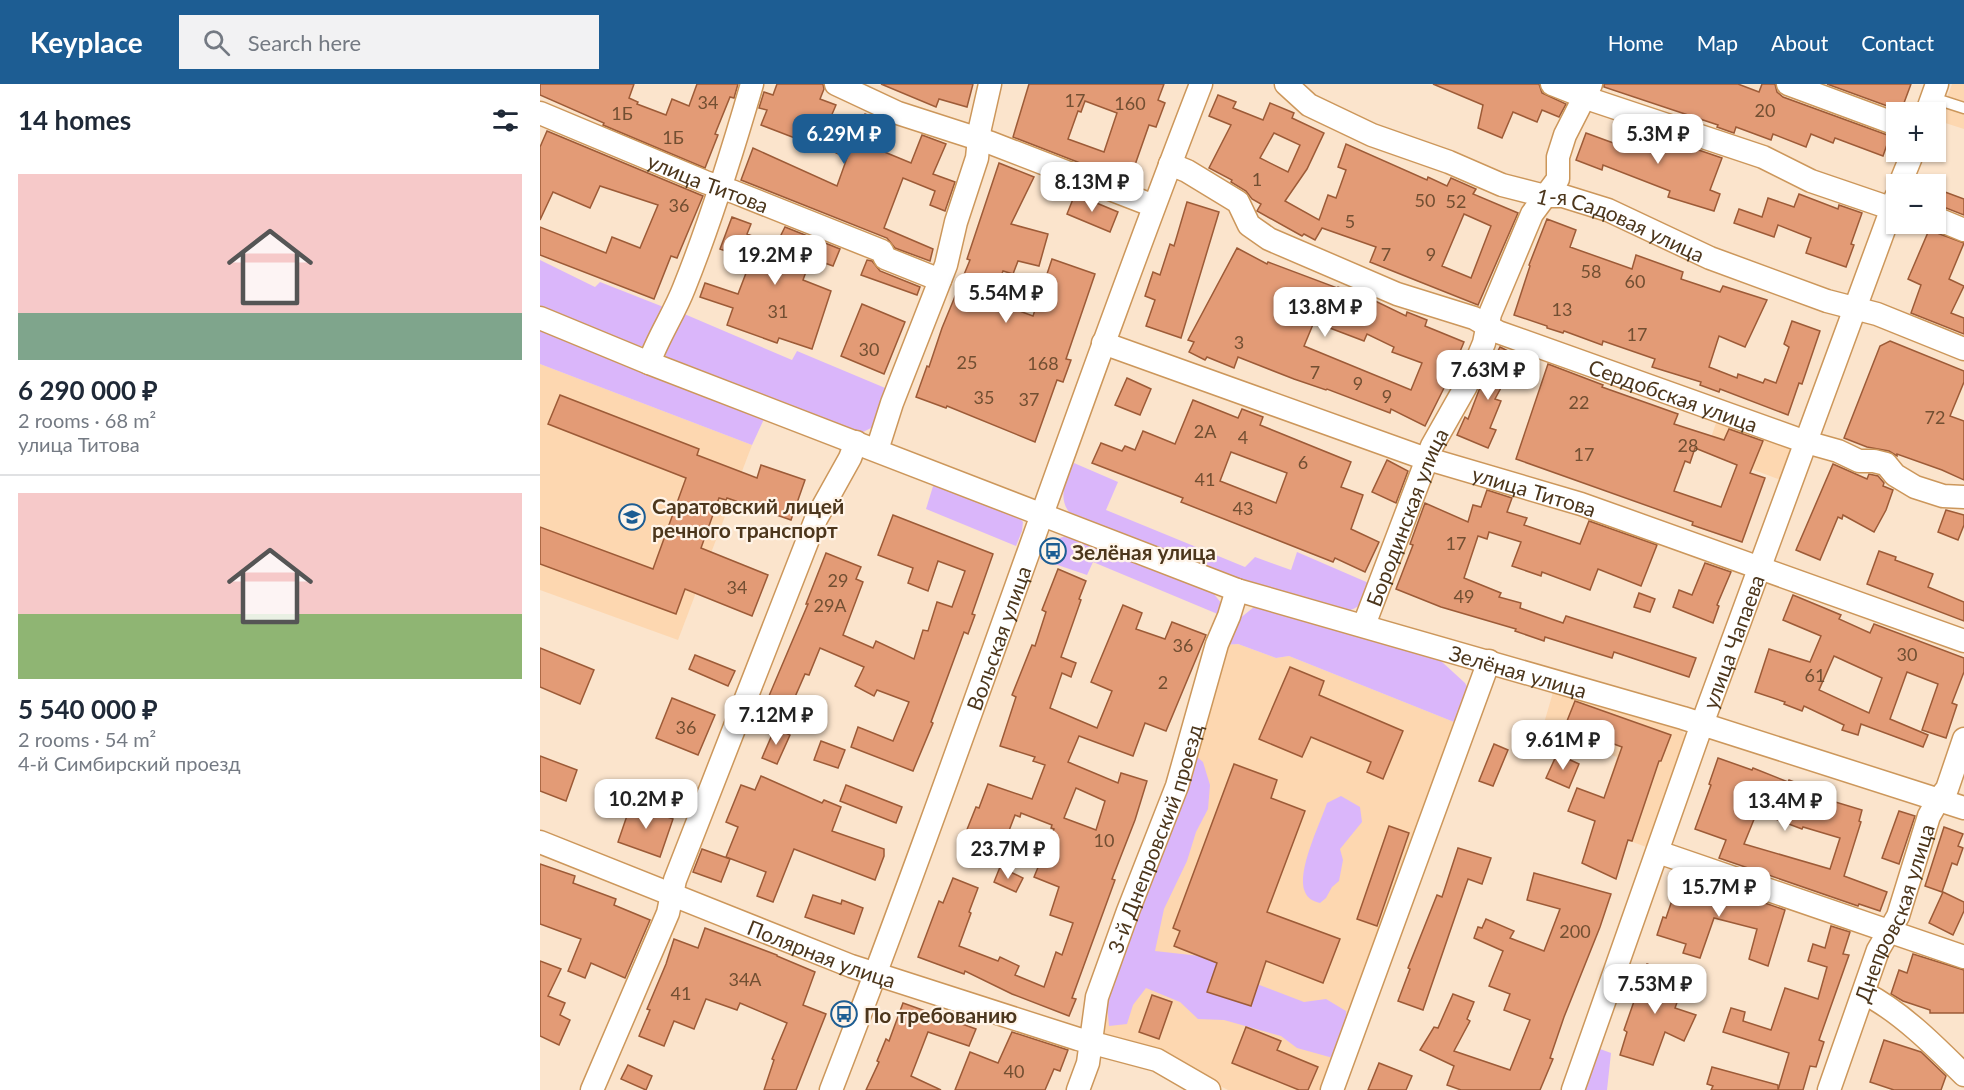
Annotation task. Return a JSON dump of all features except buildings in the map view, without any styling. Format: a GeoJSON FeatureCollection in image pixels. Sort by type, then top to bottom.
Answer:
{"type":"FeatureCollection","features":[{"type":"Feature","properties":{"kind":"street"},"geometry":{"type":"LineString","coordinates":[[649,363],[681,297],[721,187],[752,84]]}},
{"type":"Feature","properties":{"kind":"street"},"geometry":{"type":"LineString","coordinates":[[836,84],[898,113],[978,139],[1154,206]]}},
{"type":"Feature","properties":{"kind":"street"},"geometry":{"type":"LineString","coordinates":[[592,1090],[668,913],[675,880],[816,519],[850,458],[866,446],[892,403],[946,265],[956,222],[976,158],[990,84]]}},
{"type":"Feature","properties":{"kind":"street","name":"Вольская улица"},"geometry":{"type":"LineString","coordinates":[[831,1090],[876,974],[1102,344],[1201,84]]}},
{"type":"Feature","properties":{"kind":"street","name":"1-я Садовая улица"},"geometry":{"type":"LineString","coordinates":[[1286,84],[1309,105],[1372,135],[1449,162],[1502,185],[1545,196],[1563,196],[1608,210],[1710,258],[1827,301],[1877,314],[1964,349]]}},
{"type":"Feature","properties":{"kind":"street"},"geometry":{"type":"LineString","coordinates":[[1552,84],[1588,91],[1763,157],[1811,181],[1886,203]]}},
{"type":"Feature","properties":{"kind":"street"},"geometry":{"type":"LineString","coordinates":[[1788,84],[1886,120]]}},
{"type":"Feature","properties":{"kind":"street","name":"Бородинская улица"},"geometry":{"type":"LineString","coordinates":[[1364,625],[1432,446],[1466,386],[1484,343],[1487,325],[1532,214],[1558,178],[1558,157],[1565,135],[1588,91]]}},
{"type":"Feature","properties":{"kind":"street","name":"улица Титова"},"geometry":{"type":"LineString","coordinates":[[540,112],[705,182],[882,251],[885,258],[940,280]]}},
{"type":"Feature","properties":{"kind":"street","name":"Сердобская улица"},"geometry":{"type":"LineString","coordinates":[[1170,164],[1187,171],[1238,202],[1249,225],[1269,239],[1397,294],[1474,318],[1498,332],[1806,442],[1838,451],[1859,461],[1886,464],[1895,475],[1915,487],[1943,496],[1964,497]]}},
{"type":"Feature","properties":{"kind":"street"},"geometry":{"type":"LineString","coordinates":[[1946,223],[1964,230]]}},
{"type":"Feature","properties":{"kind":"street","name":"улица Чапаева"},"geometry":{"type":"LineString","coordinates":[[1573,1090],[1702,724],[1886,226]]}},
{"type":"Feature","properties":{"kind":"street","name":"Зелёная улица"},"geometry":{"type":"LineString","coordinates":[[540,318],[649,363],[1237,590],[1702,724],[1964,808]]}},
{"type":"Feature","properties":{"kind":"street","name":"улица Титова"},"geometry":{"type":"LineString","coordinates":[[1102,344],[1428,458],[1581,504],[1964,641]]}},
{"type":"Feature","properties":{"kind":"street","name":"3-й Днепровский проезд"},"geometry":{"type":"LineString","coordinates":[[1078,1090],[1088,1063],[1097,997],[1177,786],[1217,644],[1237,590]]}},
{"type":"Feature","properties":{"kind":"street"},"geometry":{"type":"LineString","coordinates":[[1332,1090],[1489,662]]}},
{"type":"Feature","properties":{"kind":"street","name":"Днепровская улица"},"geometry":{"type":"LineString","coordinates":[[1829,1090],[1878,950],[1898,916],[1929,816],[1947,789],[1964,739]]}},
{"type":"Feature","properties":{"kind":"street","name":"Полярная улица"},"geometry":{"type":"LineString","coordinates":[[540,842],[851,966],[1092,1042],[1157,1060],[1209,1090]]}},
{"type":"Feature","properties":{"kind":"street"},"geometry":{"type":"LineString","coordinates":[[1658,852],[1964,957]]}},
{"type":"Feature","properties":{"kind":"street"},"geometry":{"type":"LineString","coordinates":[[1864,993],[1878,1000],[1935,1046],[1964,1075]]}},
{"type":"Feature","properties":{"kind":"lane"},"geometry":{"type":"LineString","coordinates":[[1932,98],[1964,108]]}},
{"type":"Feature","properties":{"kind":"shaded area"},"geometry":{"type":"Polygon","coordinates":[[[1952,84],[1964,84],[1964,129],[1946,123],[1946,102],[1952,84]]]}},
{"type":"Feature","properties":{"kind":"shaded area"},"geometry":{"type":"Polygon","coordinates":[[[540,260],[595,287],[600,282],[666,308],[648,343],[635,347],[540,309],[540,260]]]}},
{"type":"Feature","properties":{"kind":"shaded area"},"geometry":{"type":"Polygon","coordinates":[[[682,313],[792,360],[797,351],[890,390],[873,427],[861,433],[669,360],[663,352],[682,313]]]}},
{"type":"Feature","properties":{"kind":"shaded area"},"geometry":{"type":"Polygon","coordinates":[[[540,330],[764,419],[752,445],[540,364],[540,330]]]}},
{"type":"Feature","properties":{"kind":"shaded area","name":"Саратовский лицей речного транспорт"},"geometry":{"type":"Polygon","coordinates":[[[540,364],[752,445],[678,640],[540,590],[540,364]]]}},
{"type":"Feature","properties":{"kind":"shaded area"},"geometry":{"type":"Polygon","coordinates":[[[1718,417],[1779,441],[1789,449],[1792,456],[1783,481],[1706,452],[1718,417]]]}},
{"type":"Feature","properties":{"kind":"shaded area"},"geometry":{"type":"Polygon","coordinates":[[[1074,463],[1118,482],[1106,510],[1245,567],[1255,557],[1291,570],[1297,552],[1371,584],[1358,606],[1342,612],[1238,580],[1069,512],[1065,506],[1063,494],[1074,463]]]}},
{"type":"Feature","properties":{"kind":"shaded area"},"geometry":{"type":"Polygon","coordinates":[[[934,483],[1016,514],[1023,522],[1016,546],[926,509],[934,483]]]}},
{"type":"Feature","properties":{"kind":"shaded area"},"geometry":{"type":"Polygon","coordinates":[[[1068,535],[1211,590],[1221,603],[1220,615],[1093,562],[1087,575],[1040,559],[1051,544],[1068,535]]]}},
{"type":"Feature","properties":{"kind":"shaded area"},"geometry":{"type":"Polygon","coordinates":[[[1254,607],[1441,661],[1465,683],[1470,692],[1459,724],[1289,656],[1276,658],[1238,644],[1223,645],[1239,619],[1254,607]]]}},
{"type":"Feature","properties":{"kind":"shaded area"},"geometry":{"type":"Polygon","coordinates":[[[1238,644],[1276,658],[1289,656],[1459,724],[1328,1090],[1228,1090],[1160,1056],[1104,1036],[1099,1029],[1103,999],[1223,645],[1238,644]]]}},
{"type":"Feature","properties":{"kind":"shaded area"},"geometry":{"type":"Polygon","coordinates":[[[1554,689],[1681,729],[1687,738],[1649,848],[1594,828],[1617,757],[1542,730],[1554,689]]]}},
{"type":"Feature","properties":{"kind":"shaded area"},"geometry":{"type":"Polygon","coordinates":[[[1196,756],[1203,762],[1210,785],[1208,809],[1164,909],[1155,951],[1200,956],[1211,950],[1233,975],[1304,1002],[1326,999],[1346,1011],[1347,1031],[1333,1058],[1297,1048],[1281,1036],[1224,1020],[1198,1019],[1180,1002],[1146,988],[1133,1005],[1127,1024],[1109,1026],[1107,1005],[1113,977],[1196,756]]]}},
{"type":"Feature","properties":{"kind":"shaded area"},"geometry":{"type":"Polygon","coordinates":[[[1341,796],[1360,807],[1362,822],[1340,849],[1343,860],[1339,881],[1320,903],[1311,899],[1305,892],[1303,883],[1306,861],[1327,803],[1341,796]]]}},
{"type":"Feature","properties":{"kind":"shaded area"},"geometry":{"type":"Polygon","coordinates":[[[1600,1049],[1611,1053],[1607,1090],[1585,1090],[1600,1049]]]}},
{"type":"Feature","properties":{"kind":"place","name":"Саратовский лицей речного транспорт"},"geometry":{"type":"Point","coordinates":[632,517]}},
{"type":"Feature","properties":{"kind":"place","name":"Зелёная улица"},"geometry":{"type":"Point","coordinates":[1053,551]}},
{"type":"Feature","properties":{"kind":"place","name":"По требованию"},"geometry":{"type":"Point","coordinates":[844,1014]}}]}
